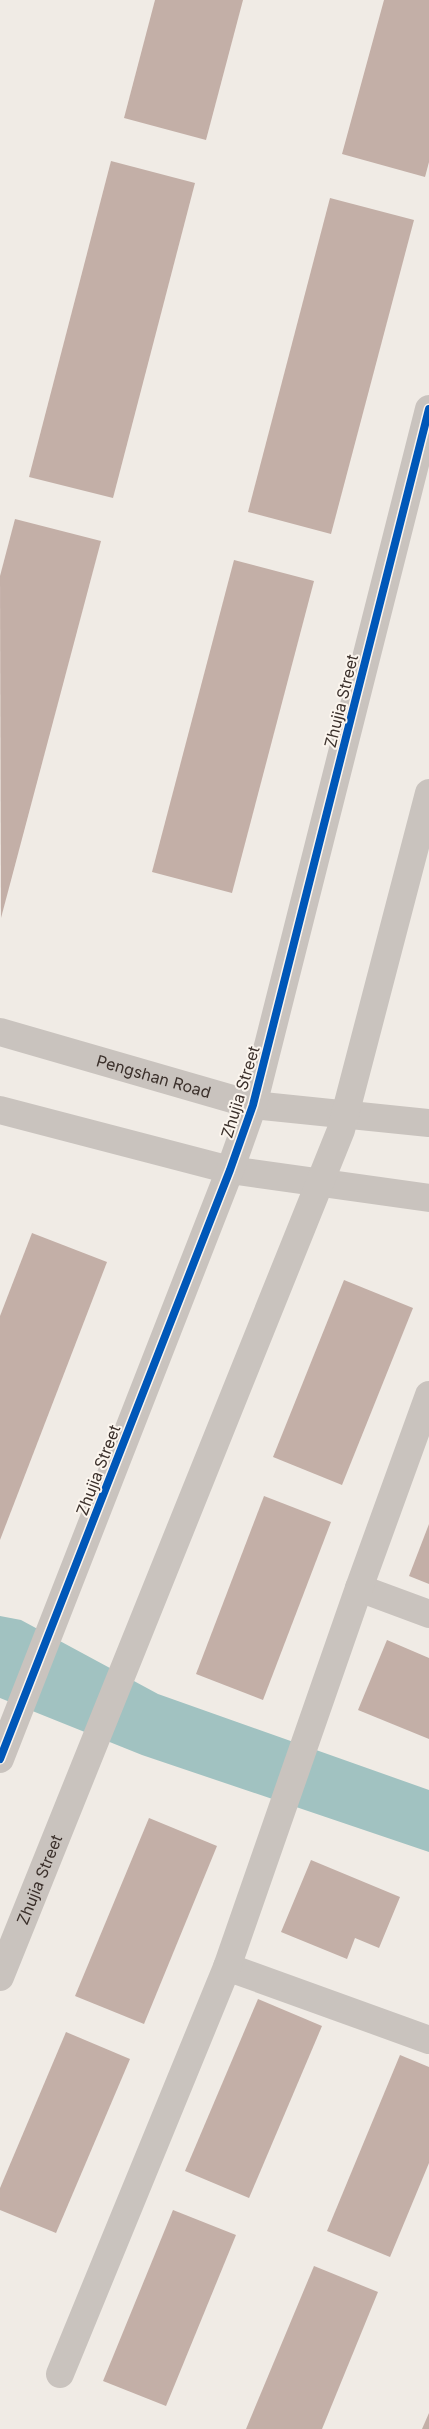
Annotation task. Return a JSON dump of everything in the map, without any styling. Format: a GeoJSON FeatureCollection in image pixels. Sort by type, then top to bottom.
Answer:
{"type":"FeatureCollection","features":[{"type":"Feature","properties":{"kind":"street","name":"Zhujia Street"},"geometry":{"type":"LineString","coordinates":[[0,1759],[230,1170],[253,1105],[429,409]]}},
{"type":"Feature","properties":{"kind":"street","name":"Zhujia Street"},"geometry":{"type":"LineString","coordinates":[[0,1977],[322,1182],[345,1114],[429,793]]}},
{"type":"Feature","properties":{"kind":"street","name":"Pengshan Road"},"geometry":{"type":"LineString","coordinates":[[0,1032],[253,1105],[429,1123]]}},
{"type":"Feature","properties":{"kind":"street"},"geometry":{"type":"LineString","coordinates":[[0,1110],[230,1170],[429,1198]]}},
{"type":"Feature","properties":{"kind":"street"},"geometry":{"type":"LineString","coordinates":[[60,2374],[227,1967],[359,1588],[429,1395]]}},
{"type":"Feature","properties":{"kind":"street"},"geometry":{"type":"LineString","coordinates":[[359,1588],[429,1614]]}},
{"type":"Feature","properties":{"kind":"street"},"geometry":{"type":"LineString","coordinates":[[227,1967],[429,2040]]}},
{"type":"Feature","properties":{"kind":"water"},"geometry":{"type":"Polygon","coordinates":[[[0,1616],[21,1620],[158,1694],[429,1790],[429,1852],[142,1755],[0,1698],[0,1616]]]}},
{"type":"Feature","properties":{"kind":"building"},"geometry":{"type":"Polygon","coordinates":[[[155,0],[243,0],[206,140],[124,118],[155,0]]]}},
{"type":"Feature","properties":{"kind":"building"},"geometry":{"type":"Polygon","coordinates":[[[384,0],[429,0],[429,162],[425,177],[342,154],[384,0]]]}},
{"type":"Feature","properties":{"kind":"building"},"geometry":{"type":"Polygon","coordinates":[[[111,161],[195,183],[113,498],[29,477],[111,161]]]}},
{"type":"Feature","properties":{"kind":"building"},"geometry":{"type":"Polygon","coordinates":[[[330,198],[414,220],[331,534],[248,512],[330,198]]]}},
{"type":"Feature","properties":{"kind":"building"},"geometry":{"type":"Polygon","coordinates":[[[15,519],[101,541],[1,918],[0,576],[15,519]]]}},
{"type":"Feature","properties":{"kind":"building"},"geometry":{"type":"Polygon","coordinates":[[[234,560],[314,581],[232,893],[152,872],[234,560]]]}},
{"type":"Feature","properties":{"kind":"building"},"geometry":{"type":"Polygon","coordinates":[[[32,1233],[107,1262],[0,1540],[0,1316],[32,1233]]]}},
{"type":"Feature","properties":{"kind":"building"},"geometry":{"type":"Polygon","coordinates":[[[344,1280],[413,1308],[342,1485],[273,1457],[344,1280]]]}},
{"type":"Feature","properties":{"kind":"building"},"geometry":{"type":"Polygon","coordinates":[[[264,1496],[331,1522],[263,1700],[196,1674],[264,1496]]]}},
{"type":"Feature","properties":{"kind":"building"},"geometry":{"type":"Polygon","coordinates":[[[429,1524],[429,1584],[409,1576],[429,1524]]]}},
{"type":"Feature","properties":{"kind":"building"},"geometry":{"type":"Polygon","coordinates":[[[387,1640],[429,1658],[429,1739],[358,1710],[387,1640]]]}},
{"type":"Feature","properties":{"kind":"building"},"geometry":{"type":"Polygon","coordinates":[[[149,1818],[217,1846],[144,2024],[75,1996],[149,1818]]]}},
{"type":"Feature","properties":{"kind":"building"},"geometry":{"type":"Polygon","coordinates":[[[311,1860],[400,1897],[379,1948],[355,1938],[347,1959],[281,1932],[311,1860]]]}},
{"type":"Feature","properties":{"kind":"building"},"geometry":{"type":"Polygon","coordinates":[[[258,1999],[322,2026],[249,2198],[185,2171],[258,1999]]]}},
{"type":"Feature","properties":{"kind":"building"},"geometry":{"type":"Polygon","coordinates":[[[66,2032],[130,2059],[56,2233],[0,2210],[0,2188],[66,2032]]]}},
{"type":"Feature","properties":{"kind":"building"},"geometry":{"type":"Polygon","coordinates":[[[400,2055],[429,2067],[429,2163],[390,2257],[327,2231],[400,2055]]]}},
{"type":"Feature","properties":{"kind":"building"},"geometry":{"type":"Polygon","coordinates":[[[173,2210],[236,2235],[166,2406],[103,2381],[173,2210]]]}},
{"type":"Feature","properties":{"kind":"building"},"geometry":{"type":"Polygon","coordinates":[[[314,2266],[378,2292],[322,2429],[246,2429],[314,2266]]]}},
{"type":"Feature","properties":{"kind":"building"},"geometry":{"type":"Polygon","coordinates":[[[429,2413],[429,2429],[422,2429],[429,2413]]]}},
{"type":"Feature","properties":{"kind":"cycle path"},"geometry":{"type":"LineString","coordinates":[[0,1759],[230,1170],[253,1105],[429,409]]}}]}
